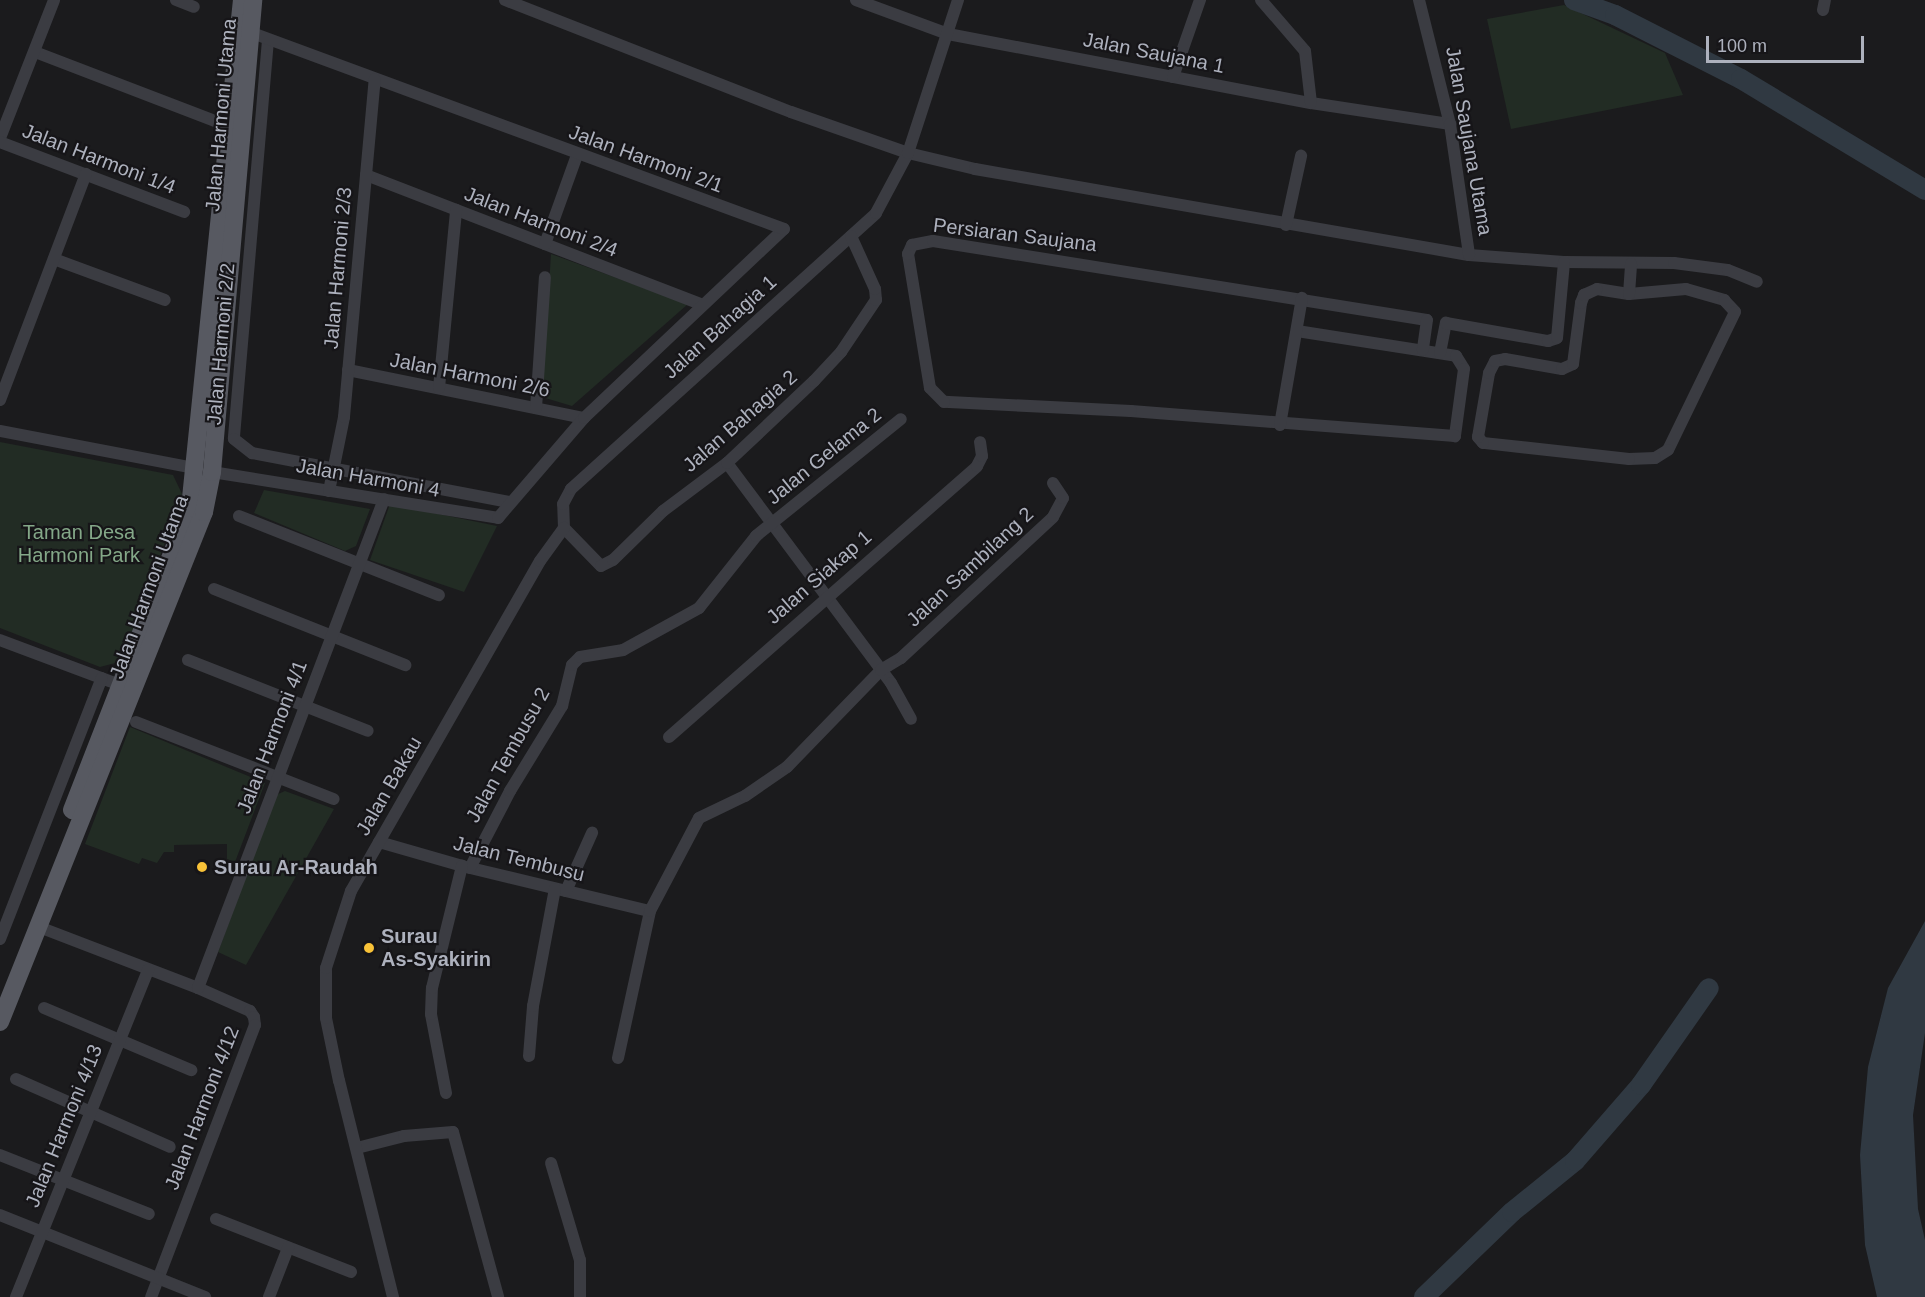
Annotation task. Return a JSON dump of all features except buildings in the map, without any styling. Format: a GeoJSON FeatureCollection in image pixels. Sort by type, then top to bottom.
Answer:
{"type":"FeatureCollection","features":[{"type":"Feature","properties":{"kind":"main road","name":"Jalan Harmoni Utama"},"geometry":{"type":"LineString","coordinates":[[0,991],[204,512],[212,472],[244,30],[242,0]]}},
{"type":"Feature","properties":{"kind":"main road","name":"Jalan Harmoni Utama"},"geometry":{"type":"LineString","coordinates":[[0,1022],[39,927],[128,688],[190,508],[228,126],[244,30],[254,0]]}},
{"type":"Feature","properties":{"kind":"street"},"geometry":{"type":"LineString","coordinates":[[0,140],[54,0]]}},
{"type":"Feature","properties":{"kind":"street"},"geometry":{"type":"LineString","coordinates":[[176,0],[194,7]]}},
{"type":"Feature","properties":{"kind":"street"},"geometry":{"type":"LineString","coordinates":[[505,0],[791,112],[908,153],[1075,188],[1469,255],[1564,262],[1674,263],[1728,270],[1757,282]]}},
{"type":"Feature","properties":{"kind":"street","name":"Jalan Saujana 1"},"geometry":{"type":"LineString","coordinates":[[856,0],[948,34],[1173,77],[1311,95],[1443,123]]}},
{"type":"Feature","properties":{"kind":"street","name":"Jalan Bahagia 1"},"geometry":{"type":"LineString","coordinates":[[564,528],[563,504],[572,489],[851,236],[883,203],[908,153],[958,0]]}},
{"type":"Feature","properties":{"kind":"street"},"geometry":{"type":"LineString","coordinates":[[1173,77],[1200,0]]}},
{"type":"Feature","properties":{"kind":"street"},"geometry":{"type":"LineString","coordinates":[[1262,0],[1305,51],[1311,95]]}},
{"type":"Feature","properties":{"kind":"street","name":"Jalan Saujana Utama"},"geometry":{"type":"LineString","coordinates":[[1419,0],[1469,255]]}},
{"type":"Feature","properties":{"kind":"street","name":"Jalan Harmoni 2/1"},"geometry":{"type":"LineString","coordinates":[[244,30],[577,155],[784,229],[584,417],[510,502]]}},
{"type":"Feature","properties":{"kind":"street","name":"Jalan Harmoni 2/2"},"geometry":{"type":"LineString","coordinates":[[268,40],[232,431],[245,451],[336,465],[510,502]]}},
{"type":"Feature","properties":{"kind":"street"},"geometry":{"type":"LineString","coordinates":[[35,52],[228,126]]}},
{"type":"Feature","properties":{"kind":"street","name":"Jalan Harmoni 2/3"},"geometry":{"type":"LineString","coordinates":[[332,491],[348,370],[375,79]]}},
{"type":"Feature","properties":{"kind":"street","name":"Jalan Harmoni 1/4"},"geometry":{"type":"LineString","coordinates":[[0,140],[184,212]]}},
{"type":"Feature","properties":{"kind":"street"},"geometry":{"type":"LineString","coordinates":[[545,244],[577,155]]}},
{"type":"Feature","properties":{"kind":"street"},"geometry":{"type":"LineString","coordinates":[[1286,225],[1301,156]]}},
{"type":"Feature","properties":{"kind":"street"},"geometry":{"type":"LineString","coordinates":[[0,400],[86,174]]}},
{"type":"Feature","properties":{"kind":"street","name":"Jalan Harmoni 2/4"},"geometry":{"type":"LineString","coordinates":[[366,176],[703,305]]}},
{"type":"Feature","properties":{"kind":"street"},"geometry":{"type":"LineString","coordinates":[[439,388],[456,210]]}},
{"type":"Feature","properties":{"kind":"street","name":"Jalan Bahagia 2"},"geometry":{"type":"LineString","coordinates":[[564,528],[601,566],[613,560],[663,511],[727,462],[814,381],[841,352],[874,305],[875,289],[851,236]]}},
{"type":"Feature","properties":{"kind":"street","name":"Persiaran Saujana"},"geometry":{"type":"LineString","coordinates":[[1423,350],[1427,320],[1302,298],[933,241],[912,245],[908,254],[930,388],[944,402],[1131,411],[1280,425],[1455,436],[1464,369],[1456,356],[1440,353]]}},
{"type":"Feature","properties":{"kind":"street"},"geometry":{"type":"LineString","coordinates":[[54,260],[165,300]]}},
{"type":"Feature","properties":{"kind":"street"},"geometry":{"type":"LineString","coordinates":[[1297,331],[1440,353],[1446,323],[1548,341],[1557,338],[1564,262]]}},
{"type":"Feature","properties":{"kind":"street"},"geometry":{"type":"LineString","coordinates":[[1629,294],[1631,264]]}},
{"type":"Feature","properties":{"kind":"street"},"geometry":{"type":"LineString","coordinates":[[536,408],[545,277]]}},
{"type":"Feature","properties":{"kind":"street"},"geometry":{"type":"LineString","coordinates":[[1597,289],[1629,294],[1686,290],[1724,300],[1735,312],[1668,450],[1654,458],[1629,459],[1483,443],[1478,437],[1489,373],[1495,361],[1505,358],[1562,369],[1573,364],[1584,295],[1597,289]]}},
{"type":"Feature","properties":{"kind":"street"},"geometry":{"type":"LineString","coordinates":[[1280,425],[1302,298]]}},
{"type":"Feature","properties":{"kind":"street","name":"Jalan Harmoni 2/6"},"geometry":{"type":"LineString","coordinates":[[348,370],[584,417]]}},
{"type":"Feature","properties":{"kind":"street","name":"Jalan Gelama 2"},"geometry":{"type":"LineString","coordinates":[[609,650],[623,650],[699,608],[746,548],[771,524],[901,418]]}},
{"type":"Feature","properties":{"kind":"street"},"geometry":{"type":"LineString","coordinates":[[0,431],[194,468]]}},
{"type":"Feature","properties":{"kind":"street","name":"Jalan Siakap 1"},"geometry":{"type":"LineString","coordinates":[[669,736],[824,597],[976,466],[982,456],[980,442]]}},
{"type":"Feature","properties":{"kind":"street"},"geometry":{"type":"LineString","coordinates":[[727,462],[824,597],[875,677],[911,718]]}},
{"type":"Feature","properties":{"kind":"street","name":"Jalan Harmoni 4"},"geometry":{"type":"LineString","coordinates":[[212,472],[493,519],[510,502]]}},
{"type":"Feature","properties":{"kind":"street","name":"Jalan Sambilang 2"},"geometry":{"type":"LineString","coordinates":[[875,677],[901,658],[1053,517],[1063,498],[1053,483]]}},
{"type":"Feature","properties":{"kind":"street","name":"Jalan Harmoni 4/1"},"geometry":{"type":"LineString","coordinates":[[198,988],[384,499]]}},
{"type":"Feature","properties":{"kind":"street"},"geometry":{"type":"LineString","coordinates":[[239,516],[360,566],[439,595]]}},
{"type":"Feature","properties":{"kind":"street","name":"Jalan Bakau"},"geometry":{"type":"LineString","coordinates":[[393,1297],[326,1018],[326,968],[347,900],[540,561],[564,528]]}},
{"type":"Feature","properties":{"kind":"street"},"geometry":{"type":"LineString","coordinates":[[214,589],[332,638],[405,665]]}},
{"type":"Feature","properties":{"kind":"street"},"geometry":{"type":"LineString","coordinates":[[1,644],[128,688]]}},
{"type":"Feature","properties":{"kind":"street","name":"Jalan Tembusu 2"},"geometry":{"type":"LineString","coordinates":[[463,870],[562,706],[572,665],[580,657],[609,650]]}},
{"type":"Feature","properties":{"kind":"street"},"geometry":{"type":"LineString","coordinates":[[188,660],[368,731]]}},
{"type":"Feature","properties":{"kind":"street"},"geometry":{"type":"LineString","coordinates":[[618,1058],[648,919],[699,818],[745,796],[787,767],[875,677]]}},
{"type":"Feature","properties":{"kind":"street"},"geometry":{"type":"LineString","coordinates":[[0,939],[102,678]]}},
{"type":"Feature","properties":{"kind":"street"},"geometry":{"type":"LineString","coordinates":[[136,722],[334,798]]}},
{"type":"Feature","properties":{"kind":"street"},"geometry":{"type":"LineString","coordinates":[[529,1056],[533,1006],[557,893],[592,832]]}},
{"type":"Feature","properties":{"kind":"street","name":"Jalan Tembusu"},"geometry":{"type":"LineString","coordinates":[[379,842],[463,870],[557,893],[648,919]]}},
{"type":"Feature","properties":{"kind":"street"},"geometry":{"type":"LineString","coordinates":[[446,1093],[431,1014],[432,997],[463,870]]}},
{"type":"Feature","properties":{"kind":"street","name":"Jalan Harmoni 4/12"},"geometry":{"type":"LineString","coordinates":[[39,927],[198,988],[250,1011],[255,1025],[151,1297]]}},
{"type":"Feature","properties":{"kind":"street","name":"Jalan Harmoni 4/13"},"geometry":{"type":"LineString","coordinates":[[16,1297],[148,970]]}},
{"type":"Feature","properties":{"kind":"street"},"geometry":{"type":"LineString","coordinates":[[44,1008],[191,1070]]}},
{"type":"Feature","properties":{"kind":"street"},"geometry":{"type":"LineString","coordinates":[[16,1079],[91,1110],[170,1147]]}},
{"type":"Feature","properties":{"kind":"street"},"geometry":{"type":"LineString","coordinates":[[356,1145],[404,1136],[453,1132],[498,1297]]}},
{"type":"Feature","properties":{"kind":"street"},"geometry":{"type":"LineString","coordinates":[[0,1155],[149,1214]]}},
{"type":"Feature","properties":{"kind":"street"},"geometry":{"type":"LineString","coordinates":[[551,1163],[580,1260],[580,1297]]}},
{"type":"Feature","properties":{"kind":"street"},"geometry":{"type":"LineString","coordinates":[[0,1215],[205,1297]]}},
{"type":"Feature","properties":{"kind":"street"},"geometry":{"type":"LineString","coordinates":[[216,1218],[351,1272]]}},
{"type":"Feature","properties":{"kind":"street"},"geometry":{"type":"LineString","coordinates":[[269,1297],[288,1248]]}},
{"type":"Feature","properties":{"kind":"green space"},"geometry":{"type":"Polygon","coordinates":[[[1564,5],[1665,53],[1683,95],[1511,129],[1487,19],[1564,5]]]}},
{"type":"Feature","properties":{"kind":"green space"},"geometry":{"type":"Polygon","coordinates":[[[551,254],[688,304],[572,406],[542,397],[551,254]]]}},
{"type":"Feature","properties":{"kind":"green space","name":"Taman Desa Harmoni Park"},"geometry":{"type":"Polygon","coordinates":[[[0,442],[173,475],[182,494],[123,661],[100,667],[0,628],[0,442]]]}},
{"type":"Feature","properties":{"kind":"green space"},"geometry":{"type":"Polygon","coordinates":[[[264,490],[370,509],[356,546],[345,551],[254,513],[264,490]]]}},
{"type":"Feature","properties":{"kind":"green space"},"geometry":{"type":"Polygon","coordinates":[[[390,504],[497,526],[464,592],[370,560],[390,504]]]}},
{"type":"Feature","properties":{"kind":"green space"},"geometry":{"type":"Polygon","coordinates":[[[130,727],[265,783],[235,862],[227,859],[227,844],[174,845],[174,852],[164,852],[157,863],[142,858],[139,864],[85,844],[130,727]]]}},
{"type":"Feature","properties":{"kind":"green space"},"geometry":{"type":"Polygon","coordinates":[[[285,791],[334,809],[246,965],[218,952],[276,795],[285,791]]]}},
{"type":"Feature","properties":{"kind":"shaded area"},"geometry":{"type":"Polygon","coordinates":[[[1925,921],[1925,1033],[1913,1115],[1918,1209],[1925,1240],[1925,1297],[1877,1297],[1865,1245],[1860,1155],[1868,1067],[1888,988],[1925,921]]]}},
{"type":"Feature","properties":{"kind":"waterway"},"geometry":{"type":"LineString","coordinates":[[1574,0],[1615,15],[1741,79],[1925,190]]}},
{"type":"Feature","properties":{"kind":"waterway"},"geometry":{"type":"LineString","coordinates":[[1424,1297],[1512,1212],[1575,1161],[1641,1085],[1709,988]]}},
{"type":"Feature","properties":{"kind":"place","name":"Surau Ar-Raudah"},"geometry":{"type":"Point","coordinates":[202,867]}},
{"type":"Feature","properties":{"kind":"place","name":"Surau As-Syakirin"},"geometry":{"type":"Point","coordinates":[369,948]}}]}
